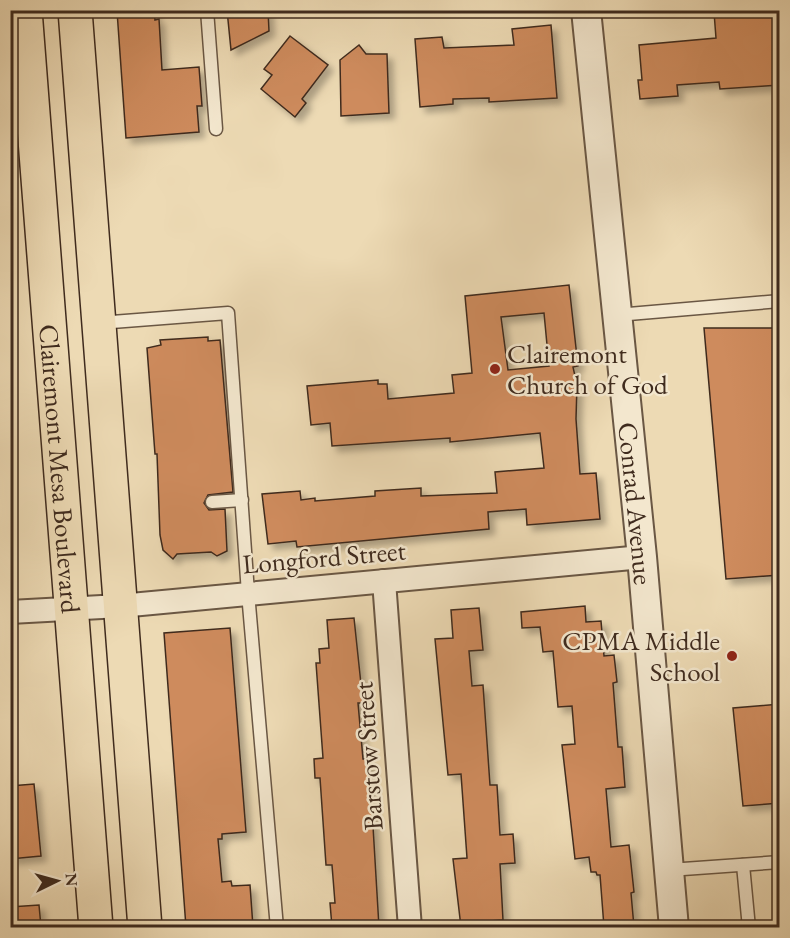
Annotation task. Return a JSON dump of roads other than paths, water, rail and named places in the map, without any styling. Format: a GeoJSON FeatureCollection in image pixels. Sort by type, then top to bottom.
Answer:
{"type":"FeatureCollection","features":[{"type":"Feature","properties":{"kind":"main road","name":"Clairemont Mesa Boulevard"},"geometry":{"type":"LineString","coordinates":[[25,10],[96,927]]}},
{"type":"Feature","properties":{"kind":"main road","name":"Clairemont Mesa Boulevard"},"geometry":{"type":"LineString","coordinates":[[75,10],[146,927]]}},
{"type":"Feature","properties":{"kind":"street","name":"Conrad Avenue"},"geometry":{"type":"LineString","coordinates":[[586,10],[642,557],[674,927]]}},
{"type":"Feature","properties":{"kind":"street","name":"Longford Street"},"geometry":{"type":"LineString","coordinates":[[10,612],[120,606],[248,592],[642,557]]}},
{"type":"Feature","properties":{"kind":"street","name":"Barstow Street"},"geometry":{"type":"LineString","coordinates":[[384,581],[410,927]]}},
{"type":"Feature","properties":{"kind":"lane"},"geometry":{"type":"LineString","coordinates":[[207,10],[216,129]]}},
{"type":"Feature","properties":{"kind":"lane"},"geometry":{"type":"LineString","coordinates":[[617,315],[780,301]]}},
{"type":"Feature","properties":{"kind":"lane"},"geometry":{"type":"LineString","coordinates":[[98,323],[228,313],[248,592],[277,927]]}},
{"type":"Feature","properties":{"kind":"lane"},"geometry":{"type":"LineString","coordinates":[[212,502],[242,500]]}},
{"type":"Feature","properties":{"kind":"lane"},"geometry":{"type":"LineString","coordinates":[[669,870],[780,862]]}},
{"type":"Feature","properties":{"kind":"lane"},"geometry":{"type":"LineString","coordinates":[[743,865],[749,927]]}},
{"type":"Feature","properties":{"kind":"place","name":"Clairemont Church of God"},"geometry":{"type":"Point","coordinates":[495,369]}},
{"type":"Feature","properties":{"kind":"place","name":"CPMA Middle School"},"geometry":{"type":"Point","coordinates":[732,656]}}]}
